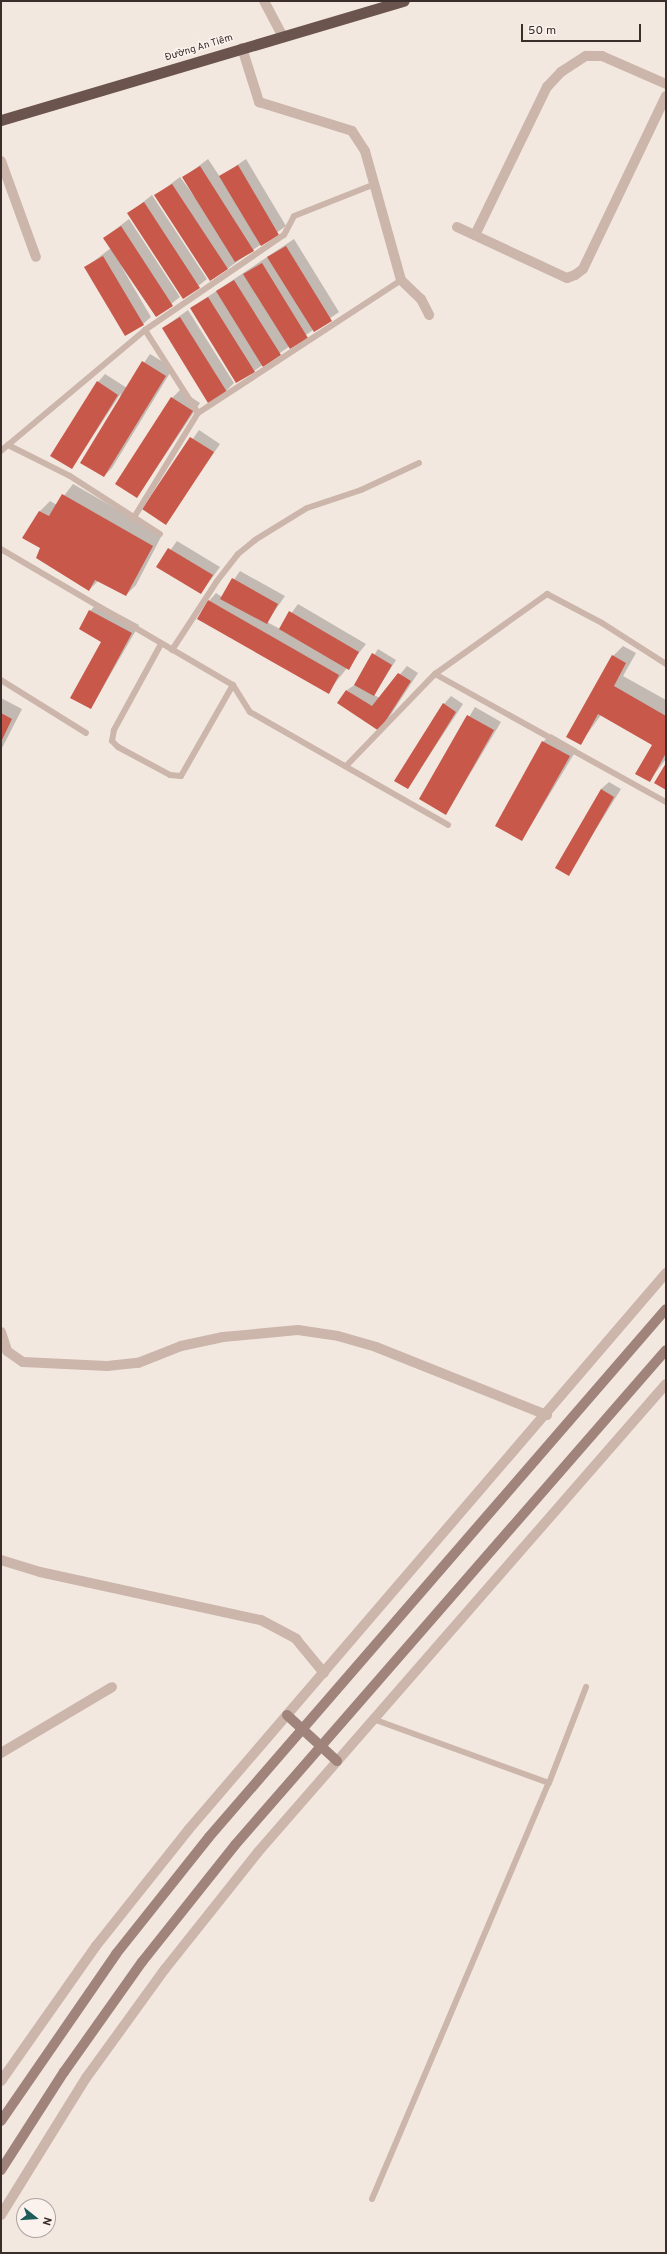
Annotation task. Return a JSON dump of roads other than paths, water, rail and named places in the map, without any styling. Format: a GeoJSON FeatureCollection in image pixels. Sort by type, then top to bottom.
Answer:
{"type":"FeatureCollection","features":[{"type":"Feature","properties":{"kind":"highway","name":"Đường An Tiêm"},"geometry":{"type":"LineString","coordinates":[[1,120],[282,35],[404,1]]}},
{"type":"Feature","properties":{"kind":"main road"},"geometry":{"type":"LineString","coordinates":[[1,2121],[116,1954],[209,1837],[666,1309]]}},
{"type":"Feature","properties":{"kind":"main road"},"geometry":{"type":"LineString","coordinates":[[1,2170],[64,2072],[142,1962],[235,1845],[666,1350]]}},
{"type":"Feature","properties":{"kind":"main road"},"geometry":{"type":"LineString","coordinates":[[287,1715],[336,1762]]}},
{"type":"Feature","properties":{"kind":"street"},"geometry":{"type":"LineString","coordinates":[[264,1],[282,35]]}},
{"type":"Feature","properties":{"kind":"street"},"geometry":{"type":"LineString","coordinates":[[242,48],[259,102],[352,131],[365,152],[401,280],[421,299],[429,315]]}},
{"type":"Feature","properties":{"kind":"street"},"geometry":{"type":"LineString","coordinates":[[475,235],[539,102],[547,87],[561,72],[586,56],[602,56],[666,84]]}},
{"type":"Feature","properties":{"kind":"street"},"geometry":{"type":"LineString","coordinates":[[457,227],[567,278],[576,275],[583,269],[666,96]]}},
{"type":"Feature","properties":{"kind":"street"},"geometry":{"type":"LineString","coordinates":[[1,162],[36,257]]}},
{"type":"Feature","properties":{"kind":"street"},"geometry":{"type":"LineString","coordinates":[[1,2081],[96,1946],[189,1829],[547,1415],[666,1273]]}},
{"type":"Feature","properties":{"kind":"street"},"geometry":{"type":"LineString","coordinates":[[1,1332],[7,1351],[23,1362],[107,1366],[138,1363],[181,1346],[223,1337],[298,1330],[338,1336],[376,1347],[547,1415]]}},
{"type":"Feature","properties":{"kind":"street"},"geometry":{"type":"LineString","coordinates":[[1,2215],[86,2078],[165,1969],[258,1852],[666,1384]]}},
{"type":"Feature","properties":{"kind":"street"},"geometry":{"type":"LineString","coordinates":[[1,1560],[40,1572],[261,1620],[296,1639],[324,1673]]}},
{"type":"Feature","properties":{"kind":"street"},"geometry":{"type":"LineString","coordinates":[[1,1753],[112,1687]]}},
{"type":"Feature","properties":{"kind":"lane"},"geometry":{"type":"LineString","coordinates":[[1,451],[145,330],[284,235],[294,216],[375,184]]}},
{"type":"Feature","properties":{"kind":"lane"},"geometry":{"type":"LineString","coordinates":[[133,519],[198,412],[401,280]]}},
{"type":"Feature","properties":{"kind":"lane"},"geometry":{"type":"LineString","coordinates":[[145,330],[198,412]]}},
{"type":"Feature","properties":{"kind":"lane"},"geometry":{"type":"LineString","coordinates":[[8,445],[70,476],[133,519],[160,534]]}},
{"type":"Feature","properties":{"kind":"lane"},"geometry":{"type":"LineString","coordinates":[[172,650],[217,581],[238,554],[255,540],[307,508],[361,490],[419,463]]}},
{"type":"Feature","properties":{"kind":"lane"},"geometry":{"type":"LineString","coordinates":[[1,548],[232,685],[250,712],[347,765],[448,824]]}},
{"type":"Feature","properties":{"kind":"lane"},"geometry":{"type":"LineString","coordinates":[[347,765],[436,674],[547,594],[602,623],[666,664]]}},
{"type":"Feature","properties":{"kind":"lane"},"geometry":{"type":"LineString","coordinates":[[161,644],[114,730],[112,742],[118,746],[170,775],[181,776],[232,685]]}},
{"type":"Feature","properties":{"kind":"lane"},"geometry":{"type":"LineString","coordinates":[[436,674],[666,802]]}},
{"type":"Feature","properties":{"kind":"lane"},"geometry":{"type":"LineString","coordinates":[[1,680],[86,733]]}},
{"type":"Feature","properties":{"kind":"lane"},"geometry":{"type":"LineString","coordinates":[[372,2199],[549,1783],[586,1688]]}},
{"type":"Feature","properties":{"kind":"lane"},"geometry":{"type":"LineString","coordinates":[[373,1720],[549,1783]]}}]}
